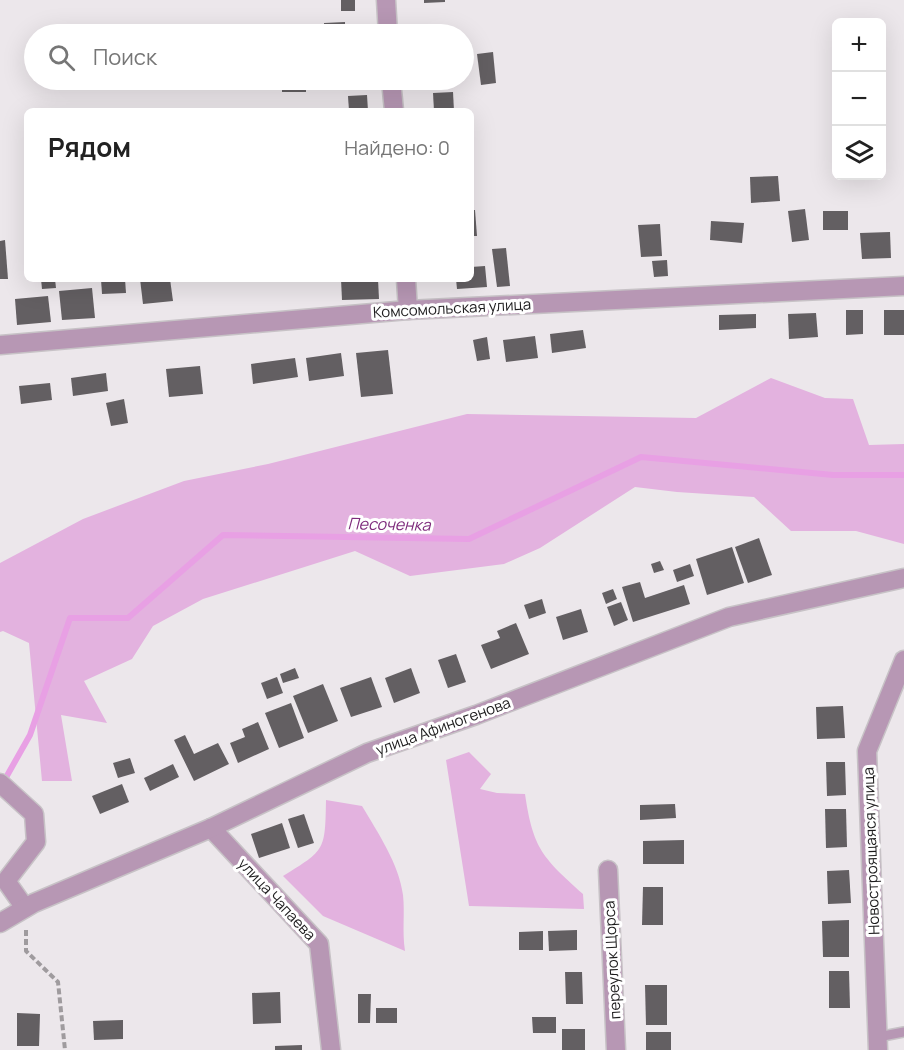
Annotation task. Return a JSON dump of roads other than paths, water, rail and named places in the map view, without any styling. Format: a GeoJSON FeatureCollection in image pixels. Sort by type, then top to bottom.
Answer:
{"type":"FeatureCollection","features":[{"type":"Feature","properties":{"kind":"street"},"geometry":{"type":"LineString","coordinates":[[386,0],[387,24]]}},
{"type":"Feature","properties":{"kind":"street"},"geometry":{"type":"LineString","coordinates":[[393,90],[394,108]]}},
{"type":"Feature","properties":{"kind":"street"},"geometry":{"type":"LineString","coordinates":[[406,282],[408,309]]}},
{"type":"Feature","properties":{"kind":"street","name":"Комсомольская улица"},"geometry":{"type":"LineString","coordinates":[[0,345],[408,309],[904,286]]}},
{"type":"Feature","properties":{"kind":"street","name":"улица Афиногенова"},"geometry":{"type":"LineString","coordinates":[[0,923],[25,908],[211,828],[367,753],[476,716],[729,617],[904,578]]}},
{"type":"Feature","properties":{"kind":"street","name":"Новостроящаяся улица"},"geometry":{"type":"LineString","coordinates":[[878,1043],[867,751],[904,660]]}},
{"type":"Feature","properties":{"kind":"street"},"geometry":{"type":"LineString","coordinates":[[0,783],[34,814],[36,842],[6,881],[25,908]]}},
{"type":"Feature","properties":{"kind":"street","name":"улица Чапаева"},"geometry":{"type":"LineString","coordinates":[[211,828],[319,944],[331,1050]]}},
{"type":"Feature","properties":{"kind":"street","name":"переулок Щорса"},"geometry":{"type":"LineString","coordinates":[[608,870],[616,1050]]}},
{"type":"Feature","properties":{"kind":"lane"},"geometry":{"type":"LineString","coordinates":[[878,1043],[904,1032]]}},
{"type":"Feature","properties":{"kind":"waterway","name":"Песоченка"},"geometry":{"type":"LineString","coordinates":[[4,781],[30,735],[70,618],[128,618],[223,535],[469,539],[641,457],[833,475],[904,475]]}}]}
